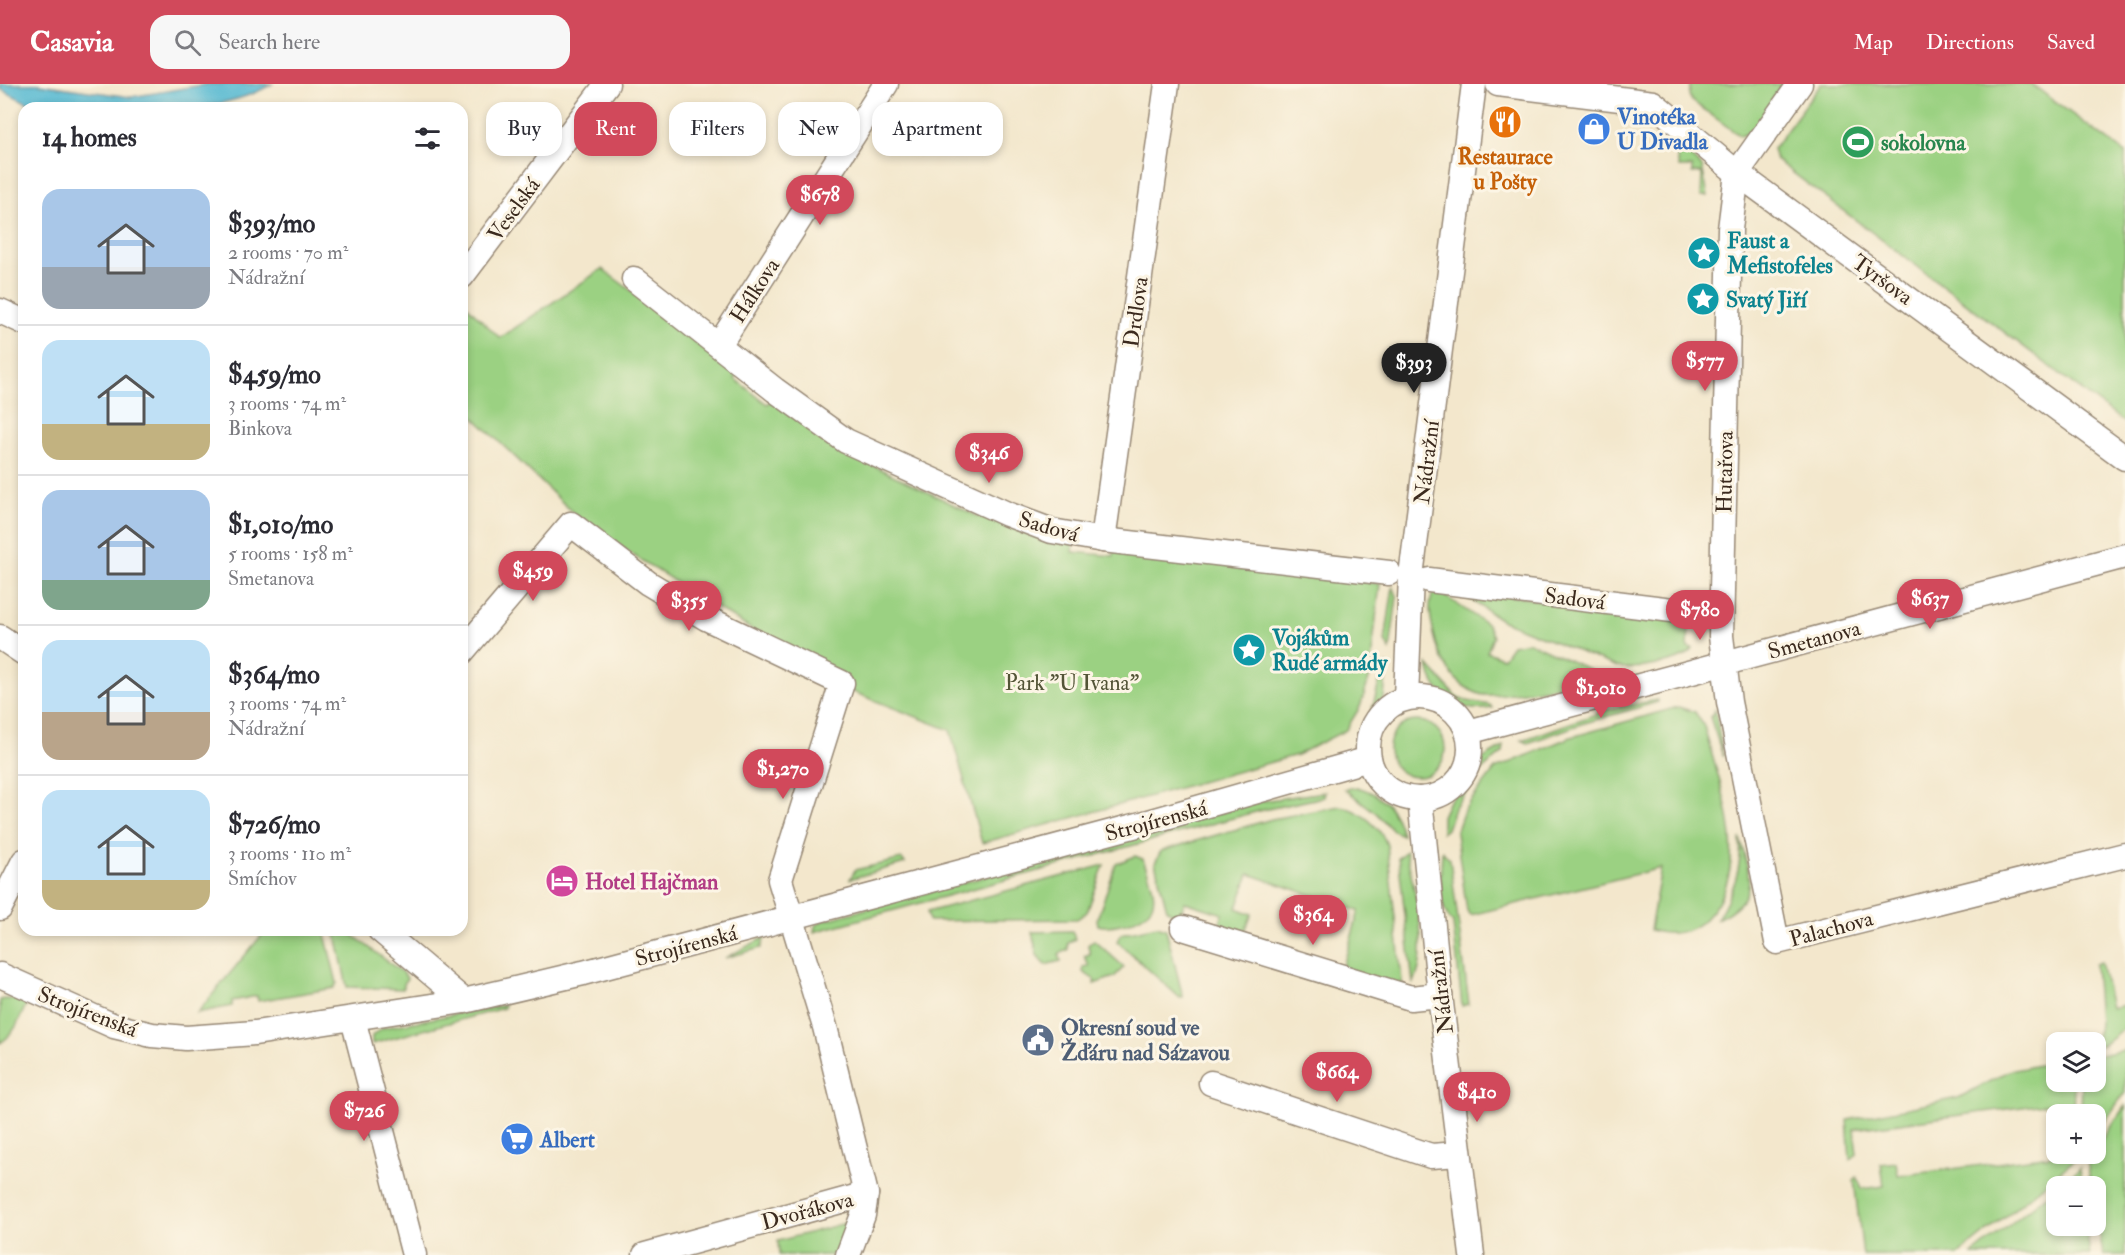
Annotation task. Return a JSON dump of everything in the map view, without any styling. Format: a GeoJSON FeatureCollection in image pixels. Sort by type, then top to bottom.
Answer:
{"type":"FeatureCollection","features":[{"type":"Feature","properties":{"kind":"street","name":"Veselská"},"geometry":{"type":"LineString","coordinates":[[468,268],[607,84]]}},
{"type":"Feature","properties":{"kind":"street","name":"Hálkova"},"geometry":{"type":"LineString","coordinates":[[719,345],[886,84]]}},
{"type":"Feature","properties":{"kind":"street","name":"Drdlova"},"geometry":{"type":"LineString","coordinates":[[1103,540],[1167,84]]}},
{"type":"Feature","properties":{"kind":"street","name":"Nádražní"},"geometry":{"type":"LineString","coordinates":[[1406,698],[1412,576],[1474,84]]}},
{"type":"Feature","properties":{"kind":"street","name":"Tyršova"},"geometry":{"type":"LineString","coordinates":[[1498,84],[1657,94],[1737,173],[2125,458]]}},
{"type":"Feature","properties":{"kind":"street"},"geometry":{"type":"LineString","coordinates":[[1737,173],[1800,84]]}},
{"type":"Feature","properties":{"kind":"street","name":"Hutařova"},"geometry":{"type":"LineString","coordinates":[[1724,663],[1721,616],[1730,228],[1737,173]]}},
{"type":"Feature","properties":{"kind":"street","name":"Sadová"},"geometry":{"type":"LineString","coordinates":[[634,279],[846,441],[1007,514],[1052,531],[1103,540],[1389,573]]}},
{"type":"Feature","properties":{"kind":"street"},"geometry":{"type":"LineString","coordinates":[[0,311],[18,319]]}},
{"type":"Feature","properties":{"kind":"street"},"geometry":{"type":"LineString","coordinates":[[468,645],[571,524],[648,583],[706,618],[842,683],[780,880],[825,1028],[866,1194],[863,1215],[848,1255]]}},
{"type":"Feature","properties":{"kind":"street","name":"Smetanova"},"geometry":{"type":"LineString","coordinates":[[1468,732],[2125,556]]}},
{"type":"Feature","properties":{"kind":"street","name":"Sadová"},"geometry":{"type":"LineString","coordinates":[[1429,580],[1721,616]]}},
{"type":"Feature","properties":{"kind":"street"},"geometry":{"type":"LineString","coordinates":[[0,637],[18,649]]}},
{"type":"Feature","properties":{"kind":"street","name":"Palachova"},"geometry":{"type":"LineString","coordinates":[[1724,663],[1731,711],[1777,942],[2125,855]]}},
{"type":"Feature","properties":{"kind":"street"},"geometry":{"type":"LineString","coordinates":[[1428,697],[1449,706],[1464,722],[1468,732],[1471,751],[1461,778],[1447,791],[1420,799],[1400,796],[1383,785],[1369,759],[1368,744],[1375,721],[1385,709],[1406,698],[1428,697]]}},
{"type":"Feature","properties":{"kind":"street","name":"Strojírenská"},"geometry":{"type":"LineString","coordinates":[[0,975],[114,1026],[152,1035],[212,1038],[353,1019],[517,990],[1145,823],[1369,759]]}},
{"type":"Feature","properties":{"kind":"street","name":"Nádražní"},"geometry":{"type":"LineString","coordinates":[[1420,799],[1440,995],[1472,1255]]}},
{"type":"Feature","properties":{"kind":"street"},"geometry":{"type":"LineString","coordinates":[[0,908],[18,873]]}},
{"type":"Feature","properties":{"kind":"street"},"geometry":{"type":"LineString","coordinates":[[1183,928],[1411,998],[1440,995]]}},
{"type":"Feature","properties":{"kind":"street"},"geometry":{"type":"LineString","coordinates":[[387,936],[464,1001]]}},
{"type":"Feature","properties":{"kind":"street"},"geometry":{"type":"LineString","coordinates":[[353,1019],[414,1255]]}},
{"type":"Feature","properties":{"kind":"street"},"geometry":{"type":"LineString","coordinates":[[1211,1083],[1431,1156],[1459,1154]]}},
{"type":"Feature","properties":{"kind":"street","name":"Dvořákova"},"geometry":{"type":"LineString","coordinates":[[645,1255],[866,1194]]}},
{"type":"Feature","properties":{"kind":"green space"},"geometry":{"type":"Polygon","coordinates":[[[1691,84],[1787,84],[1786,87],[1782,85],[1752,132],[1740,136],[1691,100],[1689,95],[1691,84]]]}},
{"type":"Feature","properties":{"kind":"green space"},"geometry":{"type":"Polygon","coordinates":[[[1821,84],[2031,84],[2125,153],[2125,423],[1776,160],[1773,149],[1821,84]]]}},
{"type":"Feature","properties":{"kind":"green space"},"geometry":{"type":"Polygon","coordinates":[[[1678,145],[1702,167],[1708,196],[1701,196],[1702,173],[1692,173],[1692,167],[1679,167],[1675,147],[1678,145]]]}},
{"type":"Feature","properties":{"kind":"green space","name":"Park \"U Ivana\""},"geometry":{"type":"Polygon","coordinates":[[[602,269],[737,369],[735,379],[767,404],[773,399],[860,459],[977,516],[1074,543],[1073,552],[1114,556],[1114,550],[1242,564],[1380,584],[1369,679],[1360,707],[1346,730],[1297,755],[982,843],[950,730],[848,690],[588,527],[468,412],[468,307],[500,338],[602,269]]]}},
{"type":"Feature","properties":{"kind":"green space"},"geometry":{"type":"Polygon","coordinates":[[[1393,586],[1397,596],[1390,650],[1385,641],[1393,586]]]}},
{"type":"Feature","properties":{"kind":"green space"},"geometry":{"type":"Polygon","coordinates":[[[1451,587],[1693,624],[1689,625],[1688,648],[1693,649],[1679,659],[1669,662],[1645,667],[1617,667],[1503,621],[1451,587]]]}},
{"type":"Feature","properties":{"kind":"green space"},"geometry":{"type":"Polygon","coordinates":[[[1436,590],[1488,625],[1493,637],[1487,652],[1503,658],[1512,645],[1529,642],[1606,677],[1502,694],[1479,694],[1470,690],[1455,678],[1439,653],[1430,611],[1431,599],[1436,590]]]}},
{"type":"Feature","properties":{"kind":"green space"},"geometry":{"type":"Polygon","coordinates":[[[1387,665],[1384,698],[1370,716],[1383,669],[1387,665]]]}},
{"type":"Feature","properties":{"kind":"green space"},"geometry":{"type":"Polygon","coordinates":[[[1428,665],[1457,697],[1490,705],[1492,708],[1470,708],[1451,701],[1436,686],[1428,665]]]}},
{"type":"Feature","properties":{"kind":"green space"},"geometry":{"type":"Polygon","coordinates":[[[1658,700],[1658,702],[1581,724],[1528,743],[1522,740],[1610,709],[1658,700]]]}},
{"type":"Feature","properties":{"kind":"green space"},"geometry":{"type":"Polygon","coordinates":[[[1678,707],[1695,712],[1704,726],[1730,826],[1729,875],[1721,898],[1705,919],[1686,931],[1664,933],[1650,930],[1661,868],[1471,915],[1467,911],[1456,833],[1464,810],[1495,769],[1568,738],[1678,707]]]}},
{"type":"Feature","properties":{"kind":"green space"},"geometry":{"type":"Polygon","coordinates":[[[1715,710],[1723,756],[1710,717],[1715,710]]]}},
{"type":"Feature","properties":{"kind":"green space"},"geometry":{"type":"Polygon","coordinates":[[[1411,721],[1423,721],[1437,729],[1445,743],[1443,760],[1437,769],[1423,777],[1411,777],[1394,765],[1389,755],[1389,743],[1401,726],[1411,721]]]}},
{"type":"Feature","properties":{"kind":"green space"},"geometry":{"type":"Polygon","coordinates":[[[1504,746],[1503,752],[1483,769],[1454,808],[1447,829],[1442,833],[1442,816],[1449,801],[1466,785],[1482,759],[1504,746]]]}},
{"type":"Feature","properties":{"kind":"green space"},"geometry":{"type":"Polygon","coordinates":[[[1357,787],[1374,794],[1387,804],[1400,826],[1402,835],[1393,831],[1376,813],[1345,789],[1357,787]]]}},
{"type":"Feature","properties":{"kind":"green space"},"geometry":{"type":"Polygon","coordinates":[[[1325,792],[1324,797],[1263,810],[814,932],[815,926],[822,921],[1262,801],[1325,792]]]}},
{"type":"Feature","properties":{"kind":"green space"},"geometry":{"type":"Polygon","coordinates":[[[1340,806],[1362,815],[1380,831],[1387,845],[1403,990],[1342,970],[1359,911],[1249,874],[1237,908],[1252,914],[1242,938],[1218,929],[1223,914],[1185,902],[1179,916],[1167,910],[1155,863],[1161,851],[1272,819],[1340,806]]]}},
{"type":"Feature","properties":{"kind":"green space"},"geometry":{"type":"Polygon","coordinates":[[[1740,838],[1747,865],[1746,895],[1731,911],[1717,919],[1738,870],[1740,838]]]}},
{"type":"Feature","properties":{"kind":"green space"},"geometry":{"type":"Polygon","coordinates":[[[1406,851],[1421,937],[1421,955],[1413,983],[1398,858],[1406,851]]]}},
{"type":"Feature","properties":{"kind":"green space"},"geometry":{"type":"Polygon","coordinates":[[[1442,851],[1450,859],[1469,1004],[1462,1006],[1453,923],[1444,908],[1442,899],[1442,851]]]}},
{"type":"Feature","properties":{"kind":"green space"},"geometry":{"type":"Polygon","coordinates":[[[1135,856],[1143,859],[1151,882],[1154,899],[1152,906],[1138,918],[1126,923],[1098,925],[1097,919],[1116,864],[1135,856]]]}},
{"type":"Feature","properties":{"kind":"green space"},"geometry":{"type":"Polygon","coordinates":[[[902,859],[905,863],[850,879],[855,870],[902,859]]]}},
{"type":"Feature","properties":{"kind":"green space"},"geometry":{"type":"Polygon","coordinates":[[[1104,865],[1087,912],[1077,919],[929,921],[927,912],[1104,865]]]}},
{"type":"Feature","properties":{"kind":"green space"},"geometry":{"type":"Polygon","coordinates":[[[1157,926],[1166,929],[1183,997],[1180,998],[1117,941],[1121,934],[1157,926]]]}},
{"type":"Feature","properties":{"kind":"green space"},"geometry":{"type":"Polygon","coordinates":[[[1072,931],[1075,939],[1068,943],[1068,950],[1059,954],[1061,961],[1045,965],[1037,955],[1032,932],[1072,931]]]}},
{"type":"Feature","properties":{"kind":"green space"},"geometry":{"type":"Polygon","coordinates":[[[261,936],[325,936],[337,983],[334,988],[258,1001],[257,996],[232,1001],[232,1006],[197,1013],[261,936]]]}},
{"type":"Feature","properties":{"kind":"green space"},"geometry":{"type":"Polygon","coordinates":[[[336,936],[354,936],[407,978],[402,989],[347,987],[336,936]]]}},
{"type":"Feature","properties":{"kind":"green space"},"geometry":{"type":"Polygon","coordinates":[[[765,937],[761,948],[725,958],[765,937]]]}},
{"type":"Feature","properties":{"kind":"green space"},"geometry":{"type":"Polygon","coordinates":[[[1094,940],[1124,967],[1114,977],[1094,984],[1095,980],[1083,972],[1083,967],[1089,966],[1084,956],[1090,954],[1088,945],[1094,940]]]}},
{"type":"Feature","properties":{"kind":"green space"},"geometry":{"type":"Polygon","coordinates":[[[2101,962],[2111,1008],[2125,1005],[2125,1028],[2106,1043],[2106,1032],[2098,1032],[2095,964],[2101,962]]]}},
{"type":"Feature","properties":{"kind":"green space"},"geometry":{"type":"Polygon","coordinates":[[[0,1000],[23,1000],[26,1005],[13,1031],[0,1043],[0,1000]]]}},
{"type":"Feature","properties":{"kind":"green space"},"geometry":{"type":"Polygon","coordinates":[[[504,1005],[504,1008],[372,1044],[372,1036],[383,1028],[504,1005]]]}},
{"type":"Feature","properties":{"kind":"green space"},"geometry":{"type":"Polygon","coordinates":[[[2125,1050],[2125,1092],[2106,1120],[2106,1104],[2081,1104],[2082,1092],[2106,1092],[2106,1054],[2125,1050]]]}},
{"type":"Feature","properties":{"kind":"green space"},"geometry":{"type":"Polygon","coordinates":[[[2046,1064],[2046,1092],[2074,1092],[2073,1104],[2060,1104],[2060,1102],[1854,1129],[1857,1154],[1850,1160],[1847,1120],[1958,1098],[2009,1071],[2046,1064]]]}},
{"type":"Feature","properties":{"kind":"green space"},"geometry":{"type":"Polygon","coordinates":[[[2125,1106],[2125,1255],[2103,1255],[2100,1236],[2106,1236],[2106,1176],[2089,1176],[2088,1164],[2106,1164],[2106,1134],[2125,1106]]]}},
{"type":"Feature","properties":{"kind":"green space"},"geometry":{"type":"Polygon","coordinates":[[[2046,1157],[2046,1164],[2070,1164],[2055,1176],[2046,1176],[2046,1183],[1958,1255],[1863,1255],[1854,1180],[1857,1177],[1862,1189],[1884,1186],[1881,1164],[1896,1162],[1898,1176],[2046,1157]]]}},
{"type":"Feature","properties":{"kind":"green space"},"geometry":{"type":"Polygon","coordinates":[[[2080,1168],[2081,1176],[2070,1176],[2080,1168]]]}},
{"type":"Feature","properties":{"kind":"green space"},"geometry":{"type":"Polygon","coordinates":[[[2046,1195],[2046,1236],[2087,1236],[2090,1255],[1972,1255],[2046,1195]]]}},
{"type":"Feature","properties":{"kind":"green space"},"geometry":{"type":"Polygon","coordinates":[[[849,1222],[835,1255],[779,1255],[778,1241],[849,1222]]]}},
{"type":"Feature","properties":{"kind":"water"},"geometry":{"type":"Polygon","coordinates":[[[0,84],[38,84],[131,97],[208,84],[272,84],[225,102],[26,102],[0,89],[0,84]]]}},
{"type":"Feature","properties":{"kind":"place","name":"Restaurace u Pošty"},"geometry":{"type":"Point","coordinates":[1505,122]}},
{"type":"Feature","properties":{"kind":"place","name":"Vinotéka U Divadla"},"geometry":{"type":"Point","coordinates":[1594,129]}},
{"type":"Feature","properties":{"kind":"place","name":"sokolovna"},"geometry":{"type":"Point","coordinates":[1858,142]}},
{"type":"Feature","properties":{"kind":"place","name":"Faust a Mefistofeles"},"geometry":{"type":"Point","coordinates":[1704,253]}},
{"type":"Feature","properties":{"kind":"place","name":"Svatý Jiří"},"geometry":{"type":"Point","coordinates":[1703,299]}},
{"type":"Feature","properties":{"kind":"place","name":"Vojákům Rudé armády"},"geometry":{"type":"Point","coordinates":[1249,650]}},
{"type":"Feature","properties":{"kind":"place","name":"Hotel Hajčman"},"geometry":{"type":"Point","coordinates":[562,881]}},
{"type":"Feature","properties":{"kind":"place","name":"Okresní soud ve Žďáru nad Sázavou"},"geometry":{"type":"Point","coordinates":[1038,1040]}},
{"type":"Feature","properties":{"kind":"place","name":"Albert"},"geometry":{"type":"Point","coordinates":[517,1139]}}]}
